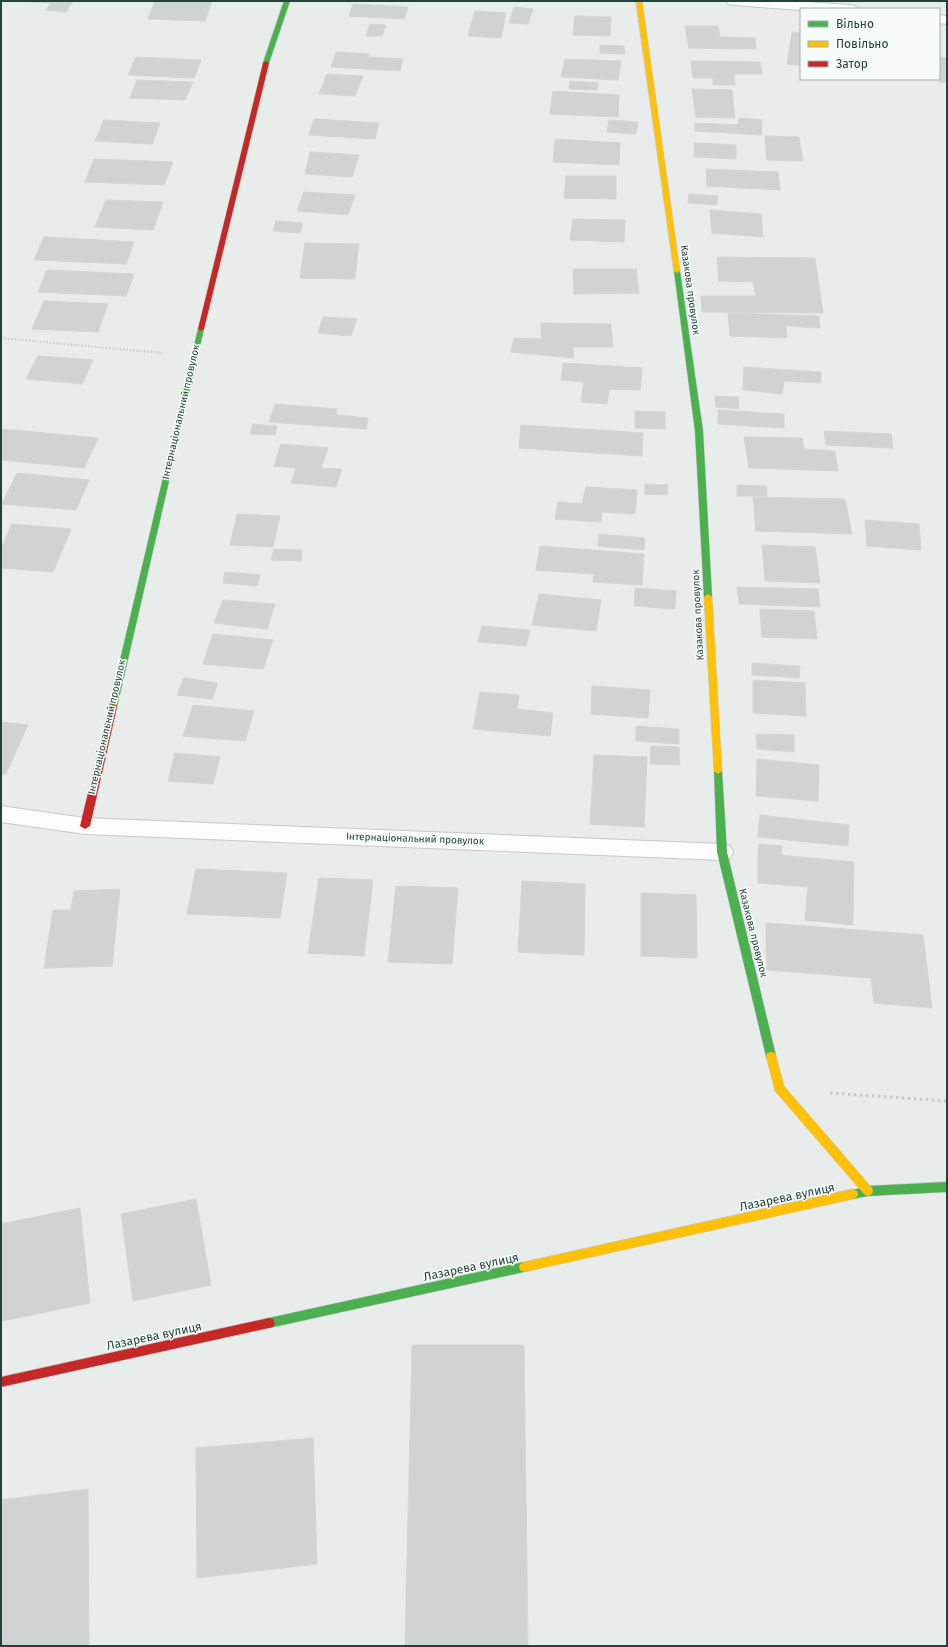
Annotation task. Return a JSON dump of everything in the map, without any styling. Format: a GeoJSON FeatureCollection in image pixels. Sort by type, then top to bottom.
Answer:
{"type":"FeatureCollection","features":[{"type":"Feature","properties":{"kind":"street","name":"Інтернаціональний провулок"},"geometry":{"type":"LineString","coordinates":[[85,826],[194,356],[263,73],[287,1]]}},
{"type":"Feature","properties":{"kind":"street","name":"Казакова провулок"},"geometry":{"type":"LineString","coordinates":[[639,1],[699,431],[722,852],[779,1088],[868,1191]]}},
{"type":"Feature","properties":{"kind":"street"},"geometry":{"type":"LineString","coordinates":[[733,1],[836,8]]}},
{"type":"Feature","properties":{"kind":"street"},"geometry":{"type":"LineString","coordinates":[[852,8],[862,1]]}},
{"type":"Feature","properties":{"kind":"street","name":"Інтернаціональний провулок"},"geometry":{"type":"LineString","coordinates":[[1,814],[85,826],[722,852]]}},
{"type":"Feature","properties":{"kind":"street","name":"Лазарева вулиця"},"geometry":{"type":"LineString","coordinates":[[1,1382],[868,1191],[947,1187]]}},
{"type":"Feature","properties":{"kind":"path"},"geometry":{"type":"LineString","coordinates":[[1,338],[194,356]]}},
{"type":"Feature","properties":{"kind":"path"},"geometry":{"type":"LineString","coordinates":[[779,1088],[854,1096],[947,1100]]}},
{"type":"Feature","properties":{"kind":"building"},"geometry":{"type":"Polygon","coordinates":[[[73,1],[66,12],[46,10],[51,3],[31,2],[73,1]]]}},
{"type":"Feature","properties":{"kind":"building"},"geometry":{"type":"Polygon","coordinates":[[[155,1],[212,1],[205,21],[148,19],[155,1]]]}},
{"type":"Feature","properties":{"kind":"building"},"geometry":{"type":"Polygon","coordinates":[[[353,4],[408,7],[404,19],[349,16],[353,4]]]}},
{"type":"Feature","properties":{"kind":"building"},"geometry":{"type":"Polygon","coordinates":[[[514,7],[533,9],[528,24],[509,23],[514,7]]]}},
{"type":"Feature","properties":{"kind":"building"},"geometry":{"type":"Polygon","coordinates":[[[475,11],[506,13],[501,38],[468,36],[475,11]]]}},
{"type":"Feature","properties":{"kind":"building"},"geometry":{"type":"Polygon","coordinates":[[[575,16],[611,17],[610,36],[573,35],[575,16]]]}},
{"type":"Feature","properties":{"kind":"building"},"geometry":{"type":"Polygon","coordinates":[[[370,24],[386,25],[382,36],[366,36],[370,24]]]}},
{"type":"Feature","properties":{"kind":"building"},"geometry":{"type":"Polygon","coordinates":[[[685,26],[718,26],[720,37],[755,38],[756,49],[689,48],[685,26]]]}},
{"type":"Feature","properties":{"kind":"building"},"geometry":{"type":"Polygon","coordinates":[[[792,32],[800,33],[800,65],[787,64],[792,32]]]}},
{"type":"Feature","properties":{"kind":"building"},"geometry":{"type":"Polygon","coordinates":[[[600,45],[624,46],[625,54],[600,53],[600,45]]]}},
{"type":"Feature","properties":{"kind":"building"},"geometry":{"type":"Polygon","coordinates":[[[336,52],[369,54],[368,57],[403,59],[400,71],[331,67],[336,52]]]}},
{"type":"Feature","properties":{"kind":"building"},"geometry":{"type":"Polygon","coordinates":[[[136,57],[201,60],[194,78],[128,75],[136,57]]]}},
{"type":"Feature","properties":{"kind":"building"},"geometry":{"type":"Polygon","coordinates":[[[940,57],[947,58],[947,82],[940,82],[940,57]]]}},
{"type":"Feature","properties":{"kind":"building"},"geometry":{"type":"Polygon","coordinates":[[[565,59],[621,61],[618,80],[561,77],[565,59]]]}},
{"type":"Feature","properties":{"kind":"building"},"geometry":{"type":"Polygon","coordinates":[[[691,61],[760,62],[762,74],[734,74],[735,85],[713,85],[713,78],[693,78],[691,61]]]}},
{"type":"Feature","properties":{"kind":"building"},"geometry":{"type":"Polygon","coordinates":[[[327,74],[363,76],[355,96],[319,94],[327,74]]]}},
{"type":"Feature","properties":{"kind":"building"},"geometry":{"type":"Polygon","coordinates":[[[137,80],[193,82],[185,100],[130,98],[137,80]]]}},
{"type":"Feature","properties":{"kind":"building"},"geometry":{"type":"Polygon","coordinates":[[[570,81],[598,83],[597,90],[569,89],[570,81]]]}},
{"type":"Feature","properties":{"kind":"building"},"geometry":{"type":"Polygon","coordinates":[[[692,89],[732,90],[735,118],[696,117],[692,89]]]}},
{"type":"Feature","properties":{"kind":"building"},"geometry":{"type":"Polygon","coordinates":[[[553,91],[619,95],[618,117],[550,114],[553,91]]]}},
{"type":"Feature","properties":{"kind":"building"},"geometry":{"type":"Polygon","coordinates":[[[739,118],[762,120],[761,135],[695,131],[695,123],[738,125],[739,118]]]}},
{"type":"Feature","properties":{"kind":"building"},"geometry":{"type":"Polygon","coordinates":[[[314,119],[379,123],[375,139],[309,135],[314,119]]]}},
{"type":"Feature","properties":{"kind":"building"},"geometry":{"type":"Polygon","coordinates":[[[104,120],[160,123],[152,144],[95,141],[104,120]]]}},
{"type":"Feature","properties":{"kind":"building"},"geometry":{"type":"Polygon","coordinates":[[[609,120],[638,122],[636,134],[607,132],[609,120]]]}},
{"type":"Feature","properties":{"kind":"building"},"geometry":{"type":"Polygon","coordinates":[[[765,136],[799,137],[803,161],[767,160],[765,136]]]}},
{"type":"Feature","properties":{"kind":"building"},"geometry":{"type":"Polygon","coordinates":[[[555,139],[620,143],[619,165],[553,162],[555,139]]]}},
{"type":"Feature","properties":{"kind":"building"},"geometry":{"type":"Polygon","coordinates":[[[695,143],[736,145],[736,159],[694,157],[695,143]]]}},
{"type":"Feature","properties":{"kind":"building"},"geometry":{"type":"Polygon","coordinates":[[[310,152],[359,155],[352,177],[305,174],[310,152]]]}},
{"type":"Feature","properties":{"kind":"building"},"geometry":{"type":"Polygon","coordinates":[[[94,159],[173,162],[164,185],[85,182],[94,159]]]}},
{"type":"Feature","properties":{"kind":"building"},"geometry":{"type":"Polygon","coordinates":[[[706,169],[778,172],[780,190],[707,186],[706,169]]]}},
{"type":"Feature","properties":{"kind":"building"},"geometry":{"type":"Polygon","coordinates":[[[566,176],[616,176],[616,199],[564,198],[566,176]]]}},
{"type":"Feature","properties":{"kind":"building"},"geometry":{"type":"Polygon","coordinates":[[[304,192],[355,195],[348,215],[297,211],[304,192]]]}},
{"type":"Feature","properties":{"kind":"building"},"geometry":{"type":"Polygon","coordinates":[[[689,194],[718,196],[717,205],[688,203],[689,194]]]}},
{"type":"Feature","properties":{"kind":"building"},"geometry":{"type":"Polygon","coordinates":[[[106,200],[163,202],[153,230],[95,227],[106,200]]]}},
{"type":"Feature","properties":{"kind":"building"},"geometry":{"type":"Polygon","coordinates":[[[710,210],[761,214],[763,237],[712,233],[710,210]]]}},
{"type":"Feature","properties":{"kind":"building"},"geometry":{"type":"Polygon","coordinates":[[[573,219],[625,220],[624,242],[570,240],[573,219]]]}},
{"type":"Feature","properties":{"kind":"building"},"geometry":{"type":"Polygon","coordinates":[[[276,221],[303,223],[300,233],[273,231],[276,221]]]}},
{"type":"Feature","properties":{"kind":"building"},"geometry":{"type":"Polygon","coordinates":[[[44,237],[134,242],[126,264],[34,260],[44,237]]]}},
{"type":"Feature","properties":{"kind":"building"},"geometry":{"type":"Polygon","coordinates":[[[305,243],[359,244],[355,279],[300,278],[305,243]]]}},
{"type":"Feature","properties":{"kind":"building"},"geometry":{"type":"Polygon","coordinates":[[[717,257],[815,258],[823,313],[702,312],[701,296],[756,296],[753,282],[719,281],[717,257]]]}},
{"type":"Feature","properties":{"kind":"building"},"geometry":{"type":"Polygon","coordinates":[[[573,269],[636,269],[639,293],[574,294],[573,269]]]}},
{"type":"Feature","properties":{"kind":"building"},"geometry":{"type":"Polygon","coordinates":[[[47,270],[134,274],[126,296],[38,292],[47,270]]]}},
{"type":"Feature","properties":{"kind":"building"},"geometry":{"type":"Polygon","coordinates":[[[44,301],[108,304],[98,332],[32,329],[44,301]]]}},
{"type":"Feature","properties":{"kind":"building"},"geometry":{"type":"Polygon","coordinates":[[[728,313],[819,316],[820,328],[786,326],[787,338],[730,336],[728,313]]]}},
{"type":"Feature","properties":{"kind":"building"},"geometry":{"type":"Polygon","coordinates":[[[323,317],[357,319],[351,336],[318,333],[323,317]]]}},
{"type":"Feature","properties":{"kind":"building"},"geometry":{"type":"Polygon","coordinates":[[[541,323],[611,324],[613,347],[573,347],[574,358],[511,352],[514,338],[541,339],[541,323]]]}},
{"type":"Feature","properties":{"kind":"building"},"geometry":{"type":"Polygon","coordinates":[[[38,356],[93,360],[82,384],[26,379],[38,356]]]}},
{"type":"Feature","properties":{"kind":"building"},"geometry":{"type":"Polygon","coordinates":[[[563,363],[642,368],[640,390],[609,389],[607,404],[581,402],[584,382],[561,380],[563,363]]]}},
{"type":"Feature","properties":{"kind":"building"},"geometry":{"type":"Polygon","coordinates":[[[744,367],[821,372],[821,383],[784,381],[782,394],[743,390],[744,367]]]}},
{"type":"Feature","properties":{"kind":"building"},"geometry":{"type":"Polygon","coordinates":[[[715,396],[738,397],[739,409],[716,407],[715,396]]]}},
{"type":"Feature","properties":{"kind":"building"},"geometry":{"type":"Polygon","coordinates":[[[275,404],[337,409],[336,415],[368,418],[366,429],[269,422],[275,404]]]}},
{"type":"Feature","properties":{"kind":"building"},"geometry":{"type":"Polygon","coordinates":[[[718,410],[784,414],[784,428],[718,424],[718,410]]]}},
{"type":"Feature","properties":{"kind":"building"},"geometry":{"type":"Polygon","coordinates":[[[635,411],[665,412],[665,429],[635,428],[635,411]]]}},
{"type":"Feature","properties":{"kind":"building"},"geometry":{"type":"Polygon","coordinates":[[[253,424],[277,426],[275,435],[250,434],[253,424]]]}},
{"type":"Feature","properties":{"kind":"building"},"geometry":{"type":"Polygon","coordinates":[[[521,425],[643,433],[642,456],[519,448],[521,425]]]}},
{"type":"Feature","properties":{"kind":"building"},"geometry":{"type":"Polygon","coordinates":[[[1,429],[98,438],[84,468],[1,460],[1,429]]]}},
{"type":"Feature","properties":{"kind":"building"},"geometry":{"type":"Polygon","coordinates":[[[824,431],[891,434],[893,448],[826,445],[824,431]]]}},
{"type":"Feature","properties":{"kind":"building"},"geometry":{"type":"Polygon","coordinates":[[[744,437],[802,438],[804,449],[835,451],[838,471],[749,468],[744,437]]]}},
{"type":"Feature","properties":{"kind":"building"},"geometry":{"type":"Polygon","coordinates":[[[281,444],[328,448],[321,468],[342,469],[336,487],[291,483],[296,468],[274,466],[281,444]]]}},
{"type":"Feature","properties":{"kind":"building"},"geometry":{"type":"Polygon","coordinates":[[[17,473],[89,480],[76,510],[2,504],[17,473]]]}},
{"type":"Feature","properties":{"kind":"building"},"geometry":{"type":"Polygon","coordinates":[[[645,484],[668,485],[667,495],[645,494],[645,484]]]}},
{"type":"Feature","properties":{"kind":"building"},"geometry":{"type":"Polygon","coordinates":[[[737,485],[766,486],[767,496],[737,496],[737,485]]]}},
{"type":"Feature","properties":{"kind":"building"},"geometry":{"type":"Polygon","coordinates":[[[586,487],[637,490],[635,514],[602,512],[601,522],[555,519],[558,502],[582,504],[586,487]]]}},
{"type":"Feature","properties":{"kind":"building"},"geometry":{"type":"Polygon","coordinates":[[[753,497],[845,499],[852,534],[756,531],[753,497]]]}},
{"type":"Feature","properties":{"kind":"building"},"geometry":{"type":"Polygon","coordinates":[[[237,514],[280,516],[273,547],[230,545],[237,514]]]}},
{"type":"Feature","properties":{"kind":"building"},"geometry":{"type":"Polygon","coordinates":[[[865,520],[919,524],[921,550],[867,546],[865,520]]]}},
{"type":"Feature","properties":{"kind":"building"},"geometry":{"type":"Polygon","coordinates":[[[12,524],[71,529],[53,572],[1,568],[1,549],[12,524]]]}},
{"type":"Feature","properties":{"kind":"building"},"geometry":{"type":"Polygon","coordinates":[[[599,534],[645,538],[644,550],[598,546],[599,534]]]}},
{"type":"Feature","properties":{"kind":"building"},"geometry":{"type":"Polygon","coordinates":[[[762,545],[815,547],[820,583],[765,581],[762,545]]]}},
{"type":"Feature","properties":{"kind":"building"},"geometry":{"type":"Polygon","coordinates":[[[540,546],[644,554],[642,585],[593,582],[594,574],[536,570],[540,546]]]}},
{"type":"Feature","properties":{"kind":"building"},"geometry":{"type":"Polygon","coordinates":[[[274,549],[302,550],[301,561],[271,560],[274,549]]]}},
{"type":"Feature","properties":{"kind":"building"},"geometry":{"type":"Polygon","coordinates":[[[225,572],[260,575],[257,586],[223,583],[225,572]]]}},
{"type":"Feature","properties":{"kind":"building"},"geometry":{"type":"Polygon","coordinates":[[[737,587],[818,589],[820,607],[739,604],[737,587]]]}},
{"type":"Feature","properties":{"kind":"building"},"geometry":{"type":"Polygon","coordinates":[[[635,588],[676,591],[675,609],[634,606],[635,588]]]}},
{"type":"Feature","properties":{"kind":"building"},"geometry":{"type":"Polygon","coordinates":[[[539,594],[601,600],[596,631],[532,625],[539,594]]]}},
{"type":"Feature","properties":{"kind":"building"},"geometry":{"type":"Polygon","coordinates":[[[223,600],[275,604],[267,629],[214,623],[223,600]]]}},
{"type":"Feature","properties":{"kind":"building"},"geometry":{"type":"Polygon","coordinates":[[[760,609],[814,611],[817,639],[762,637],[760,609]]]}},
{"type":"Feature","properties":{"kind":"building"},"geometry":{"type":"Polygon","coordinates":[[[482,626],[530,630],[526,646],[478,642],[482,626]]]}},
{"type":"Feature","properties":{"kind":"building"},"geometry":{"type":"Polygon","coordinates":[[[213,634],[273,640],[263,669],[203,664],[213,634]]]}},
{"type":"Feature","properties":{"kind":"building"},"geometry":{"type":"Polygon","coordinates":[[[752,663],[800,666],[799,678],[752,675],[752,663]]]}},
{"type":"Feature","properties":{"kind":"building"},"geometry":{"type":"Polygon","coordinates":[[[184,678],[218,683],[212,699],[177,695],[184,678]]]}},
{"type":"Feature","properties":{"kind":"building"},"geometry":{"type":"Polygon","coordinates":[[[753,680],[805,683],[806,716],[753,713],[753,680]]]}},
{"type":"Feature","properties":{"kind":"building"},"geometry":{"type":"Polygon","coordinates":[[[592,686],[650,690],[648,718],[591,714],[592,686]]]}},
{"type":"Feature","properties":{"kind":"building"},"geometry":{"type":"Polygon","coordinates":[[[480,692],[519,695],[517,709],[553,713],[550,736],[473,729],[480,692]]]}},
{"type":"Feature","properties":{"kind":"building"},"geometry":{"type":"Polygon","coordinates":[[[193,705],[254,711],[245,741],[183,736],[193,705]]]}},
{"type":"Feature","properties":{"kind":"building"},"geometry":{"type":"Polygon","coordinates":[[[1,722],[28,725],[6,774],[1,774],[1,722]]]}},
{"type":"Feature","properties":{"kind":"building"},"geometry":{"type":"Polygon","coordinates":[[[636,726],[679,729],[679,744],[636,741],[636,726]]]}},
{"type":"Feature","properties":{"kind":"building"},"geometry":{"type":"Polygon","coordinates":[[[756,734],[794,735],[794,752],[757,749],[756,734]]]}},
{"type":"Feature","properties":{"kind":"building"},"geometry":{"type":"Polygon","coordinates":[[[651,746],[679,747],[680,765],[650,764],[651,746]]]}},
{"type":"Feature","properties":{"kind":"building"},"geometry":{"type":"Polygon","coordinates":[[[175,753],[220,757],[213,784],[168,781],[175,753]]]}},
{"type":"Feature","properties":{"kind":"building"},"geometry":{"type":"Polygon","coordinates":[[[594,755],[647,757],[644,827],[590,824],[594,755]]]}},
{"type":"Feature","properties":{"kind":"building"},"geometry":{"type":"Polygon","coordinates":[[[757,759],[819,765],[818,801],[756,796],[757,759]]]}},
{"type":"Feature","properties":{"kind":"building"},"geometry":{"type":"Polygon","coordinates":[[[760,815],[849,825],[848,846],[758,837],[760,815]]]}},
{"type":"Feature","properties":{"kind":"building"},"geometry":{"type":"Polygon","coordinates":[[[759,844],[782,846],[782,856],[758,853],[759,844]]]}},
{"type":"Feature","properties":{"kind":"building"},"geometry":{"type":"Polygon","coordinates":[[[758,853],[854,862],[853,925],[805,920],[808,887],[758,883],[758,853]]]}},
{"type":"Feature","properties":{"kind":"building"},"geometry":{"type":"Polygon","coordinates":[[[196,869],[287,873],[280,918],[187,914],[196,869]]]}},
{"type":"Feature","properties":{"kind":"building"},"geometry":{"type":"Polygon","coordinates":[[[319,878],[373,880],[364,956],[308,953],[319,878]]]}},
{"type":"Feature","properties":{"kind":"building"},"geometry":{"type":"Polygon","coordinates":[[[522,881],[585,884],[584,955],[518,952],[522,881]]]}},
{"type":"Feature","properties":{"kind":"building"},"geometry":{"type":"Polygon","coordinates":[[[396,886],[458,888],[452,964],[388,962],[396,886]]]}},
{"type":"Feature","properties":{"kind":"building"},"geometry":{"type":"Polygon","coordinates":[[[120,889],[112,966],[44,968],[53,910],[71,910],[74,891],[120,889]]]}},
{"type":"Feature","properties":{"kind":"building"},"geometry":{"type":"Polygon","coordinates":[[[641,893],[696,895],[697,958],[641,956],[641,893]]]}},
{"type":"Feature","properties":{"kind":"building"},"geometry":{"type":"Polygon","coordinates":[[[766,923],[923,935],[932,1008],[874,1003],[871,978],[767,970],[766,923]]]}},
{"type":"Feature","properties":{"kind":"building"},"geometry":{"type":"Polygon","coordinates":[[[196,1199],[211,1285],[133,1301],[121,1214],[196,1199]]]}},
{"type":"Feature","properties":{"kind":"building"},"geometry":{"type":"Polygon","coordinates":[[[80,1208],[90,1303],[2,1321],[1,1224],[80,1208]]]}},
{"type":"Feature","properties":{"kind":"building"},"geometry":{"type":"Polygon","coordinates":[[[412,1345],[524,1345],[528,1646],[405,1646],[412,1345]]]}},
{"type":"Feature","properties":{"kind":"building"},"geometry":{"type":"Polygon","coordinates":[[[313,1438],[317,1564],[197,1578],[196,1448],[313,1438]]]}},
{"type":"Feature","properties":{"kind":"building"},"geometry":{"type":"Polygon","coordinates":[[[88,1489],[89,1644],[73,1646],[1,1646],[1,1500],[88,1489]]]}},
{"type":"Feature","properties":{"kind":"traffic: fast"},"geometry":{"type":"LineString","coordinates":[[266,63],[287,1]]}},
{"type":"Feature","properties":{"kind":"traffic: fast"},"geometry":{"type":"LineString","coordinates":[[677,271],[699,431],[708,597]]}},
{"type":"Feature","properties":{"kind":"traffic: fast"},"geometry":{"type":"LineString","coordinates":[[113,707],[201,329]]}},
{"type":"Feature","properties":{"kind":"traffic: fast"},"geometry":{"type":"LineString","coordinates":[[718,771],[722,852],[771,1056]]}},
{"type":"Feature","properties":{"kind":"traffic: fast"},"geometry":{"type":"LineString","coordinates":[[853,1194],[868,1191],[947,1187]]}},
{"type":"Feature","properties":{"kind":"traffic: fast"},"geometry":{"type":"LineString","coordinates":[[269,1323],[524,1267]]}},
{"type":"Feature","properties":{"kind":"traffic: slow"},"geometry":{"type":"LineString","coordinates":[[639,1],[677,271]]}},
{"type":"Feature","properties":{"kind":"traffic: slow"},"geometry":{"type":"LineString","coordinates":[[708,597],[718,771]]}},
{"type":"Feature","properties":{"kind":"traffic: slow"},"geometry":{"type":"LineString","coordinates":[[771,1056],[779,1088],[868,1191]]}},
{"type":"Feature","properties":{"kind":"traffic: slow"},"geometry":{"type":"LineString","coordinates":[[524,1267],[853,1194]]}},
{"type":"Feature","properties":{"kind":"traffic: jam"},"geometry":{"type":"LineString","coordinates":[[201,329],[266,63]]}},
{"type":"Feature","properties":{"kind":"traffic: jam"},"geometry":{"type":"LineString","coordinates":[[85,826],[113,707]]}},
{"type":"Feature","properties":{"kind":"traffic: jam"},"geometry":{"type":"LineString","coordinates":[[1,1382],[269,1323]]}}]}
